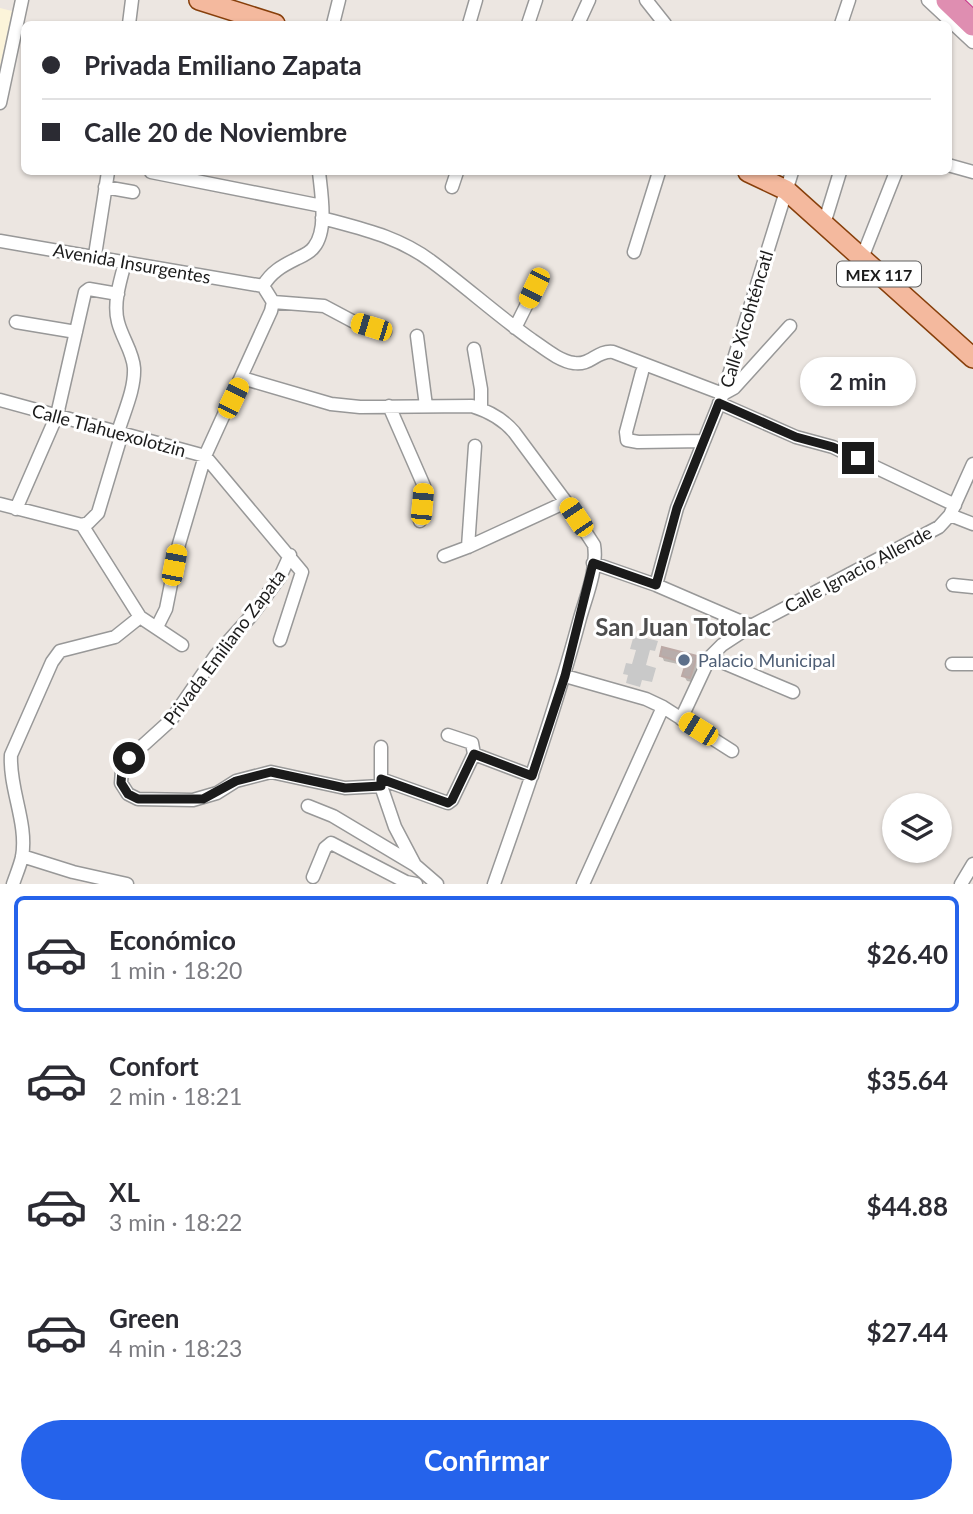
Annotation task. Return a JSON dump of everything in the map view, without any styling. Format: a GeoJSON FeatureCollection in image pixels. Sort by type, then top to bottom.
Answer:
{"type":"FeatureCollection","features":[{"type":"Feature","properties":{"kind":"highway"},"geometry":{"type":"LineString","coordinates":[[942,12],[973,24]]}},
{"type":"Feature","properties":{"kind":"main road"},"geometry":{"type":"LineString","coordinates":[[199,0],[266,21]]}},
{"type":"Feature","properties":{"kind":"main road","name":"MEX 117"},"geometry":{"type":"LineString","coordinates":[[762,175],[785,180],[824,224],[973,358]]}},
{"type":"Feature","properties":{"kind":"street"},"geometry":{"type":"LineString","coordinates":[[0,103],[22,0]]}},
{"type":"Feature","properties":{"kind":"street"},"geometry":{"type":"LineString","coordinates":[[128,21],[132,0]]}},
{"type":"Feature","properties":{"kind":"street"},"geometry":{"type":"LineString","coordinates":[[334,21],[339,0]]}},
{"type":"Feature","properties":{"kind":"street"},"geometry":{"type":"LineString","coordinates":[[470,21],[477,0]]}},
{"type":"Feature","properties":{"kind":"street"},"geometry":{"type":"LineString","coordinates":[[529,21],[536,0]]}},
{"type":"Feature","properties":{"kind":"street"},"geometry":{"type":"LineString","coordinates":[[579,21],[589,0]]}},
{"type":"Feature","properties":{"kind":"street"},"geometry":{"type":"LineString","coordinates":[[646,0],[663,21]]}},
{"type":"Feature","properties":{"kind":"street"},"geometry":{"type":"LineString","coordinates":[[842,21],[849,0]]}},
{"type":"Feature","properties":{"kind":"street"},"geometry":{"type":"LineString","coordinates":[[928,0],[942,12]]}},
{"type":"Feature","properties":{"kind":"street"},"geometry":{"type":"LineString","coordinates":[[952,22],[973,42]]}},
{"type":"Feature","properties":{"kind":"street"},"geometry":{"type":"LineString","coordinates":[[952,165],[973,172]]}},
{"type":"Feature","properties":{"kind":"street"},"geometry":{"type":"LineString","coordinates":[[94,255],[108,175]]}},
{"type":"Feature","properties":{"kind":"street"},"geometry":{"type":"LineString","coordinates":[[273,302],[263,286],[269,276],[315,246],[322,212],[319,175]]}},
{"type":"Feature","properties":{"kind":"street"},"geometry":{"type":"LineString","coordinates":[[452,187],[456,175]]}},
{"type":"Feature","properties":{"kind":"street"},"geometry":{"type":"LineString","coordinates":[[634,252],[658,175]]}},
{"type":"Feature","properties":{"kind":"street"},"geometry":{"type":"LineString","coordinates":[[824,224],[839,175]]}},
{"type":"Feature","properties":{"kind":"street"},"geometry":{"type":"LineString","coordinates":[[862,258],[895,175]]}},
{"type":"Feature","properties":{"kind":"street"},"geometry":{"type":"LineString","coordinates":[[194,176],[322,212],[392,237],[429,260],[515,328],[563,360],[575,364],[585,363],[605,351],[613,352],[721,399],[796,437],[833,447],[952,510],[973,524]]}},
{"type":"Feature","properties":{"kind":"street","name":"Calle Xicohténcatl"},"geometry":{"type":"LineString","coordinates":[[656,585],[677,508],[721,399],[785,180]]}},
{"type":"Feature","properties":{"kind":"street"},"geometry":{"type":"LineString","coordinates":[[106,187],[133,192]]}},
{"type":"Feature","properties":{"kind":"street","name":"Avenida Insurgentes"},"geometry":{"type":"LineString","coordinates":[[0,241],[263,286]]}},
{"type":"Feature","properties":{"kind":"street"},"geometry":{"type":"LineString","coordinates":[[0,505],[82,524],[88,523],[98,513],[133,381],[133,360],[118,322],[118,294],[125,263]]}},
{"type":"Feature","properties":{"kind":"street"},"geometry":{"type":"LineString","coordinates":[[515,328],[534,288]]}},
{"type":"Feature","properties":{"kind":"street"},"geometry":{"type":"LineString","coordinates":[[16,509],[57,415],[83,295],[87,290],[118,294]]}},
{"type":"Feature","properties":{"kind":"street"},"geometry":{"type":"LineString","coordinates":[[273,302],[324,306],[356,323],[386,331]]}},
{"type":"Feature","properties":{"kind":"street"},"geometry":{"type":"LineString","coordinates":[[157,627],[166,609],[179,544],[205,456],[242,378],[273,302]]}},
{"type":"Feature","properties":{"kind":"street"},"geometry":{"type":"LineString","coordinates":[[16,322],[76,332]]}},
{"type":"Feature","properties":{"kind":"street"},"geometry":{"type":"LineString","coordinates":[[721,399],[790,326]]}},
{"type":"Feature","properties":{"kind":"street"},"geometry":{"type":"LineString","coordinates":[[417,336],[426,406]]}},
{"type":"Feature","properties":{"kind":"street"},"geometry":{"type":"LineString","coordinates":[[474,349],[481,389],[481,409]]}},
{"type":"Feature","properties":{"kind":"street"},"geometry":{"type":"LineString","coordinates":[[642,372],[626,432],[627,440],[704,441]]}},
{"type":"Feature","properties":{"kind":"street"},"geometry":{"type":"LineString","coordinates":[[242,378],[331,404],[472,406],[481,409],[506,423],[566,502],[592,542],[594,558],[565,676],[494,884]]}},
{"type":"Feature","properties":{"kind":"street","name":"Calle Tlahuexolotzin"},"geometry":{"type":"LineString","coordinates":[[0,400],[205,456],[302,572],[280,640]]}},
{"type":"Feature","properties":{"kind":"street"},"geometry":{"type":"LineString","coordinates":[[389,406],[424,486],[421,521]]}},
{"type":"Feature","properties":{"kind":"street"},"geometry":{"type":"LineString","coordinates":[[468,547],[475,446]]}},
{"type":"Feature","properties":{"kind":"street","name":"Calle Ignacio Allende"},"geometry":{"type":"LineString","coordinates":[[710,657],[722,645],[751,626],[939,527],[952,510],[973,464]]}},
{"type":"Feature","properties":{"kind":"street"},"geometry":{"type":"LineString","coordinates":[[444,556],[566,502]]}},
{"type":"Feature","properties":{"kind":"street"},"geometry":{"type":"LineString","coordinates":[[82,524],[140,617],[182,645]]}},
{"type":"Feature","properties":{"kind":"street","name":"Privada Emiliano Zapata"},"geometry":{"type":"LineString","coordinates":[[290,555],[280,577],[251,616],[216,655],[171,720],[129,758],[122,769],[121,783],[128,794],[138,799],[193,800],[217,793],[236,781],[271,772],[345,788],[381,783]]}},
{"type":"Feature","properties":{"kind":"street"},"geometry":{"type":"LineString","coordinates":[[594,558],[751,626]]}},
{"type":"Feature","properties":{"kind":"street"},"geometry":{"type":"LineString","coordinates":[[953,585],[973,587]]}},
{"type":"Feature","properties":{"kind":"street"},"geometry":{"type":"LineString","coordinates":[[13,884],[22,856],[22,828],[10,771],[11,755],[52,662],[55,656],[68,648],[98,643],[114,637],[140,617]]}},
{"type":"Feature","properties":{"kind":"street"},"geometry":{"type":"LineString","coordinates":[[681,719],[710,657],[793,692]]}},
{"type":"Feature","properties":{"kind":"street"},"geometry":{"type":"LineString","coordinates":[[952,664],[973,664]]}},
{"type":"Feature","properties":{"kind":"street"},"geometry":{"type":"LineString","coordinates":[[565,676],[646,699],[732,751]]}},
{"type":"Feature","properties":{"kind":"street"},"geometry":{"type":"LineString","coordinates":[[583,884],[663,707]]}},
{"type":"Feature","properties":{"kind":"street"},"geometry":{"type":"LineString","coordinates":[[381,783],[448,803],[452,800],[474,754],[472,743],[448,735]]}},
{"type":"Feature","properties":{"kind":"street"},"geometry":{"type":"LineString","coordinates":[[381,747],[381,783],[395,827],[415,865]]}},
{"type":"Feature","properties":{"kind":"street"},"geometry":{"type":"LineString","coordinates":[[474,754],[532,776]]}},
{"type":"Feature","properties":{"kind":"street"},"geometry":{"type":"LineString","coordinates":[[309,806],[333,816],[415,865],[437,884]]}},
{"type":"Feature","properties":{"kind":"street"},"geometry":{"type":"LineString","coordinates":[[313,877],[325,848],[331,843],[409,883]]}},
{"type":"Feature","properties":{"kind":"street"},"geometry":{"type":"LineString","coordinates":[[22,856],[73,872],[127,884]]}},
{"type":"Feature","properties":{"kind":"street"},"geometry":{"type":"LineString","coordinates":[[961,884],[973,864]]}},
{"type":"Feature","properties":{"kind":"shaded area"},"geometry":{"type":"Polygon","coordinates":[[[0,8],[12,11],[0,66],[0,8]]]}},
{"type":"Feature","properties":{"kind":"shaded area"},"geometry":{"type":"Polygon","coordinates":[[[634,635],[658,641],[655,651],[650,650],[646,665],[656,668],[652,682],[642,680],[640,687],[626,683],[628,675],[623,674],[626,663],[632,664],[636,650],[630,649],[634,635]]]}},
{"type":"Feature","properties":{"kind":"building","name":"Palacio Municipal"},"geometry":{"type":"Polygon","coordinates":[[[662,647],[697,656],[690,678],[682,676],[686,663],[660,656],[662,647]]]}},
{"type":"Feature","properties":{"kind":"place","name":"Palacio Municipal"},"geometry":{"type":"Point","coordinates":[684,660]}},
{"type":"Feature","properties":{"kind":"district","name":"San Juan Totolac"},"geometry":{"type":"Point","coordinates":[683,626]}},
{"type":"Feature","properties":{"kind":"route"},"geometry":{"type":"LineString","coordinates":[[129,758],[122,769],[121,783],[128,794],[138,799],[203,799],[236,781],[271,772],[345,788],[381,786],[381,779],[448,803],[452,800],[474,754],[532,776],[565,676],[593,563],[656,585],[677,508],[719,403],[796,437],[833,447],[858,458]]}}]}
